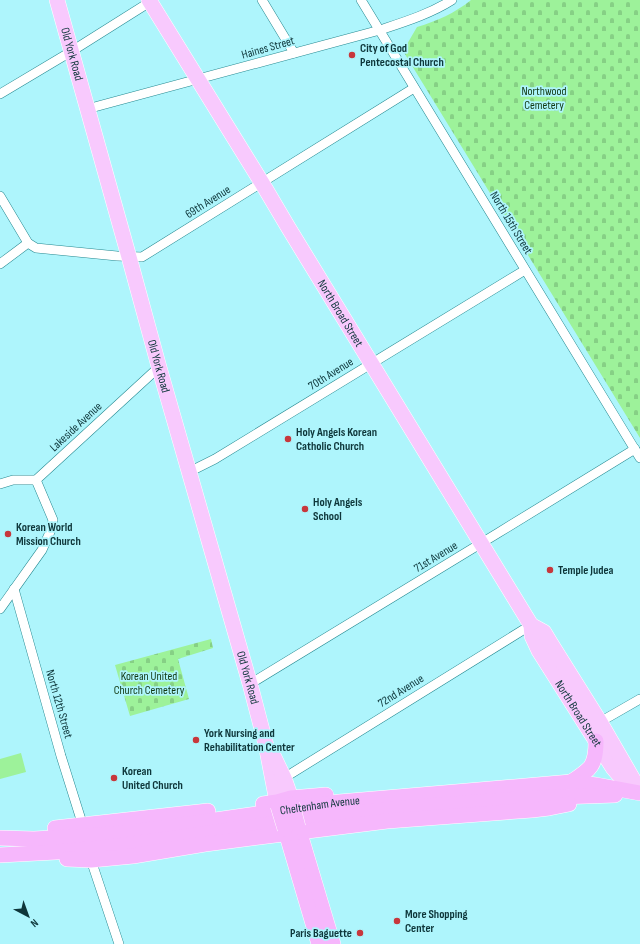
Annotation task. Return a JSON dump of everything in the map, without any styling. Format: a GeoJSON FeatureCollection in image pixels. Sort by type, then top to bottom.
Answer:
{"type":"FeatureCollection","features":[{"type":"Feature","properties":{"kind":"highway"},"geometry":{"type":"LineString","coordinates":[[0,834],[83,826],[284,802],[521,778],[570,782],[586,773],[592,766],[595,760],[596,741]]}},
{"type":"Feature","properties":{"kind":"highway","name":"Cheltenham Avenue"},"geometry":{"type":"LineString","coordinates":[[0,838],[34,839],[132,832],[340,802],[570,782],[640,793]]}},
{"type":"Feature","properties":{"kind":"highway","name":"Cheltenham Avenue"},"geometry":{"type":"LineString","coordinates":[[0,855],[110,847],[327,816],[401,808],[530,798],[604,796],[640,793]]}},
{"type":"Feature","properties":{"kind":"highway"},"geometry":{"type":"LineString","coordinates":[[0,855],[91,860],[133,856],[292,831],[387,821],[549,808],[604,796]]}},
{"type":"Feature","properties":{"kind":"highway","name":"Old York Road"},"geometry":{"type":"LineString","coordinates":[[284,802],[319,944]]}},
{"type":"Feature","properties":{"kind":"highway","name":"Old York Road"},"geometry":{"type":"LineString","coordinates":[[292,831],[333,944]]}},
{"type":"Feature","properties":{"kind":"main road","name":"Old York Road"},"geometry":{"type":"LineString","coordinates":[[57,0],[159,367],[250,684],[262,732],[284,802]]}},
{"type":"Feature","properties":{"kind":"main road","name":"North Broad Street"},"geometry":{"type":"LineString","coordinates":[[151,1],[531,625],[532,636],[539,651],[612,768],[640,793]]}},
{"type":"Feature","properties":{"kind":"main road","name":"North Broad Street"},"geometry":{"type":"LineString","coordinates":[[531,625],[544,632],[600,722],[640,793]]}},
{"type":"Feature","properties":{"kind":"main road","name":"Old York Road"},"geometry":{"type":"LineString","coordinates":[[262,732],[284,778],[284,802]]}},
{"type":"Feature","properties":{"kind":"street"},"geometry":{"type":"LineString","coordinates":[[262,0],[294,53]]}},
{"type":"Feature","properties":{"kind":"street","name":"North 15th Street"},"geometry":{"type":"LineString","coordinates":[[361,0],[640,458]]}},
{"type":"Feature","properties":{"kind":"street","name":"Haines Street"},"geometry":{"type":"LineString","coordinates":[[87,109],[380,30],[411,20],[452,0]]}},
{"type":"Feature","properties":{"kind":"street"},"geometry":{"type":"LineString","coordinates":[[0,94],[151,1]]}},
{"type":"Feature","properties":{"kind":"street","name":"69th Avenue"},"geometry":{"type":"LineString","coordinates":[[28,243],[36,248],[142,257],[414,88]]}},
{"type":"Feature","properties":{"kind":"street"},"geometry":{"type":"LineString","coordinates":[[0,196],[28,243],[0,264]]}},
{"type":"Feature","properties":{"kind":"street","name":"70th Avenue"},"geometry":{"type":"LineString","coordinates":[[189,472],[221,456],[525,270]]}},
{"type":"Feature","properties":{"kind":"street","name":"Lakeside Avenue"},"geometry":{"type":"LineString","coordinates":[[36,480],[159,367]]}},
{"type":"Feature","properties":{"kind":"street","name":"71st Avenue"},"geometry":{"type":"LineString","coordinates":[[250,684],[635,449]]}},
{"type":"Feature","properties":{"kind":"street"},"geometry":{"type":"LineString","coordinates":[[0,484],[14,480],[36,480],[52,520],[50,532],[42,550],[0,608]]}},
{"type":"Feature","properties":{"kind":"street","name":"North 12th Street"},"geometry":{"type":"LineString","coordinates":[[14,589],[61,756],[83,826]]}},
{"type":"Feature","properties":{"kind":"street","name":"72nd Avenue"},"geometry":{"type":"LineString","coordinates":[[284,778],[531,625]]}},
{"type":"Feature","properties":{"kind":"street"},"geometry":{"type":"LineString","coordinates":[[600,722],[640,699]]}},
{"type":"Feature","properties":{"kind":"street"},"geometry":{"type":"LineString","coordinates":[[91,860],[120,944]]}},
{"type":"Feature","properties":{"kind":"green space","name":"Northwood Cemetery"},"geometry":{"type":"Polygon","coordinates":[[[471,0],[640,0],[640,438],[403,51],[417,27],[446,16],[471,0]]]}},
{"type":"Feature","properties":{"kind":"green space","name":"Korean United Church Cemetery"},"geometry":{"type":"Polygon","coordinates":[[[211,639],[213,648],[178,659],[189,699],[130,716],[115,665],[211,639]]]}},
{"type":"Feature","properties":{"kind":"green space"},"geometry":{"type":"Polygon","coordinates":[[[21,753],[26,772],[0,779],[0,759],[21,753]]]}},
{"type":"Feature","properties":{"kind":"place","name":"City of God Pentecostal Church"},"geometry":{"type":"Point","coordinates":[352,55]}},
{"type":"Feature","properties":{"kind":"place","name":"Holy Angels Korean Catholic Church"},"geometry":{"type":"Point","coordinates":[288,439]}},
{"type":"Feature","properties":{"kind":"place","name":"Holy Angels School"},"geometry":{"type":"Point","coordinates":[305,509]}},
{"type":"Feature","properties":{"kind":"place","name":"Korean World Mission Church"},"geometry":{"type":"Point","coordinates":[8,534]}},
{"type":"Feature","properties":{"kind":"place","name":"Temple Judea"},"geometry":{"type":"Point","coordinates":[550,570]}},
{"type":"Feature","properties":{"kind":"place","name":"York Nursing and Rehabilitation Center"},"geometry":{"type":"Point","coordinates":[196,740]}},
{"type":"Feature","properties":{"kind":"place","name":"Korean United Church"},"geometry":{"type":"Point","coordinates":[114,778]}},
{"type":"Feature","properties":{"kind":"place","name":"More Shopping Center"},"geometry":{"type":"Point","coordinates":[397,921]}},
{"type":"Feature","properties":{"kind":"place","name":"Paris Baguette"},"geometry":{"type":"Point","coordinates":[360,933]}}]}
